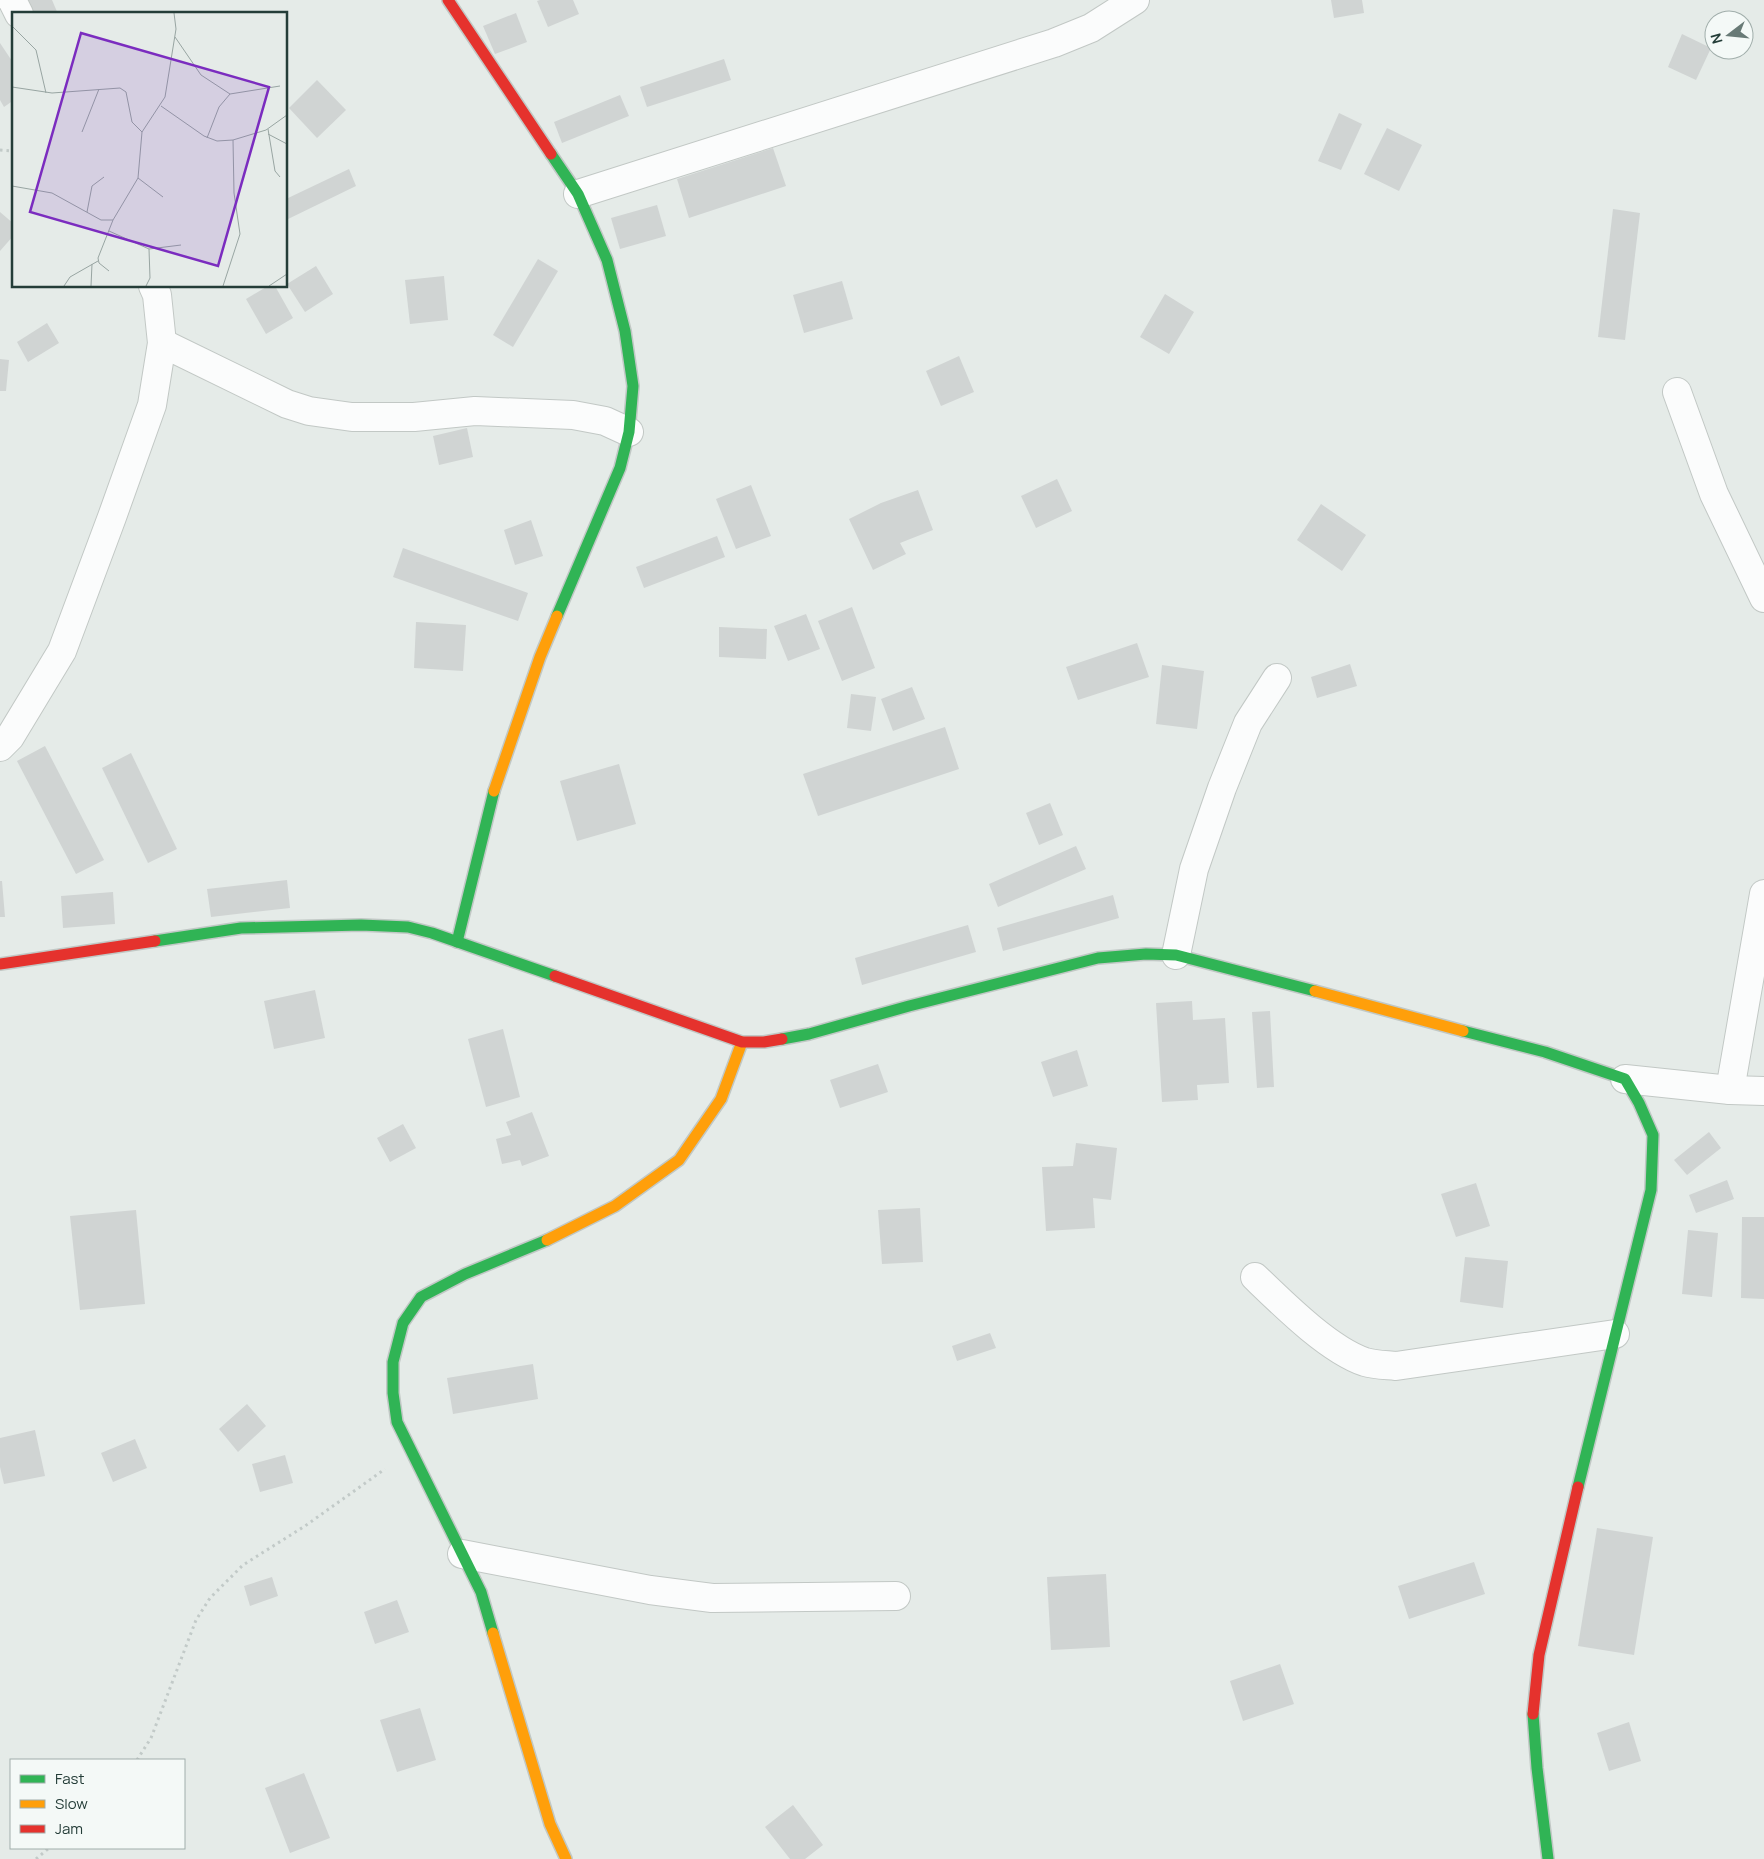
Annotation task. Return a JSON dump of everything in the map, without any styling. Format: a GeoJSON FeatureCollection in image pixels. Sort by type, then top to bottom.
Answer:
{"type":"FeatureCollection","features":[{"type":"Feature","properties":{"kind":"street"},"geometry":{"type":"LineString","coordinates":[[12,0],[18,12]]}},
{"type":"Feature","properties":{"kind":"street"},"geometry":{"type":"LineString","coordinates":[[448,0],[578,194],[607,260],[625,331],[633,386],[629,432],[620,468],[540,658],[497,780],[457,942]]}},
{"type":"Feature","properties":{"kind":"street"},"geometry":{"type":"LineString","coordinates":[[578,194],[1054,43],[1091,28],[1135,0]]}},
{"type":"Feature","properties":{"kind":"street"},"geometry":{"type":"LineString","coordinates":[[0,748],[10,737],[62,651],[152,405],[162,343],[157,295],[154,288]]}},
{"type":"Feature","properties":{"kind":"street"},"geometry":{"type":"LineString","coordinates":[[162,343],[287,404],[308,411],[352,417],[414,417],[475,411],[573,415],[605,421],[629,432]]}},
{"type":"Feature","properties":{"kind":"street"},"geometry":{"type":"LineString","coordinates":[[1677,392],[1714,494],[1764,598]]}},
{"type":"Feature","properties":{"kind":"street"},"geometry":{"type":"LineString","coordinates":[[1176,955],[1194,869],[1222,788],[1248,723],[1277,678]]}},
{"type":"Feature","properties":{"kind":"street"},"geometry":{"type":"LineString","coordinates":[[1730,1090],[1764,894]]}},
{"type":"Feature","properties":{"kind":"street"},"geometry":{"type":"LineString","coordinates":[[0,964],[241,928],[361,925],[408,927],[432,933],[742,1042],[764,1042],[809,1034],[909,1006],[1098,958],[1146,954],[1176,955],[1545,1052],[1624,1079],[1730,1090],[1764,1091]]}},
{"type":"Feature","properties":{"kind":"street"},"geometry":{"type":"LineString","coordinates":[[566,1859],[550,1824],[481,1592],[410,1452],[397,1422],[393,1393],[393,1362],[404,1323],[421,1297],[465,1274],[535,1246],[615,1206],[678,1160],[721,1099],[742,1042]]}},
{"type":"Feature","properties":{"kind":"street"},"geometry":{"type":"LineString","coordinates":[[1548,1859],[1533,1707],[1540,1655],[1615,1334],[1651,1190],[1653,1135],[1639,1103],[1624,1079]]}},
{"type":"Feature","properties":{"kind":"street"},"geometry":{"type":"LineString","coordinates":[[1255,1277],[1289,1309],[1334,1346],[1366,1363],[1396,1366],[1615,1334]]}},
{"type":"Feature","properties":{"kind":"street"},"geometry":{"type":"LineString","coordinates":[[462,1554],[650,1590],[712,1598],[896,1596]]}},
{"type":"Feature","properties":{"kind":"path"},"geometry":{"type":"LineString","coordinates":[[138,1759],[151,1738],[196,1620],[210,1598],[244,1564],[305,1526],[410,1452]]}},
{"type":"Feature","properties":{"kind":"path"},"geometry":{"type":"LineString","coordinates":[[36,1859],[48,1849]]}},
{"type":"Feature","properties":{"kind":"building"},"geometry":{"type":"Polygon","coordinates":[[[25,0],[52,0],[57,12],[31,12],[25,0]]]}},
{"type":"Feature","properties":{"kind":"building"},"geometry":{"type":"Polygon","coordinates":[[[573,0],[579,14],[548,27],[537,1],[573,0]]]}},
{"type":"Feature","properties":{"kind":"building"},"geometry":{"type":"Polygon","coordinates":[[[1331,0],[1362,0],[1364,13],[1334,18],[1331,0]]]}},
{"type":"Feature","properties":{"kind":"building"},"geometry":{"type":"Polygon","coordinates":[[[516,13],[527,42],[495,54],[483,26],[516,13]]]}},
{"type":"Feature","properties":{"kind":"building"},"geometry":{"type":"Polygon","coordinates":[[[1682,34],[1704,45],[1705,60],[1696,80],[1668,67],[1682,34]]]}},
{"type":"Feature","properties":{"kind":"building"},"geometry":{"type":"Polygon","coordinates":[[[0,43],[12,61],[12,101],[4,107],[0,100],[0,43]]]}},
{"type":"Feature","properties":{"kind":"building"},"geometry":{"type":"Polygon","coordinates":[[[724,59],[731,80],[647,107],[640,87],[724,59]]]}},
{"type":"Feature","properties":{"kind":"building"},"geometry":{"type":"Polygon","coordinates":[[[317,80],[346,110],[317,138],[289,108],[317,80]]]}},
{"type":"Feature","properties":{"kind":"building"},"geometry":{"type":"Polygon","coordinates":[[[620,95],[629,116],[562,143],[554,122],[620,95]]]}},
{"type":"Feature","properties":{"kind":"building"},"geometry":{"type":"Polygon","coordinates":[[[1339,113],[1362,124],[1341,170],[1318,161],[1339,113]]]}},
{"type":"Feature","properties":{"kind":"building"},"geometry":{"type":"Polygon","coordinates":[[[1387,128],[1422,145],[1399,191],[1364,174],[1387,128]]]}},
{"type":"Feature","properties":{"kind":"building"},"geometry":{"type":"Polygon","coordinates":[[[773,148],[786,186],[689,218],[677,179],[773,148]]]}},
{"type":"Feature","properties":{"kind":"building"},"geometry":{"type":"Polygon","coordinates":[[[349,169],[356,186],[288,219],[288,198],[349,169]]]}},
{"type":"Feature","properties":{"kind":"building"},"geometry":{"type":"Polygon","coordinates":[[[657,205],[666,236],[620,249],[611,218],[657,205]]]}},
{"type":"Feature","properties":{"kind":"building"},"geometry":{"type":"Polygon","coordinates":[[[1613,209],[1640,213],[1625,340],[1598,337],[1613,209]]]}},
{"type":"Feature","properties":{"kind":"building"},"geometry":{"type":"Polygon","coordinates":[[[0,212],[12,222],[12,237],[0,251],[0,212]]]}},
{"type":"Feature","properties":{"kind":"building"},"geometry":{"type":"Polygon","coordinates":[[[538,259],[558,271],[513,347],[493,335],[538,259]]]}},
{"type":"Feature","properties":{"kind":"building"},"geometry":{"type":"Polygon","coordinates":[[[316,266],[333,294],[305,312],[288,283],[316,266]]]}},
{"type":"Feature","properties":{"kind":"building"},"geometry":{"type":"Polygon","coordinates":[[[444,276],[448,320],[410,324],[405,280],[444,276]]]}},
{"type":"Feature","properties":{"kind":"building"},"geometry":{"type":"Polygon","coordinates":[[[842,281],[853,319],[804,333],[793,295],[842,281]]]}},
{"type":"Feature","properties":{"kind":"building"},"geometry":{"type":"Polygon","coordinates":[[[265,288],[276,288],[293,318],[266,334],[246,299],[265,288]]]}},
{"type":"Feature","properties":{"kind":"building"},"geometry":{"type":"Polygon","coordinates":[[[1165,294],[1194,312],[1169,354],[1140,337],[1165,294]]]}},
{"type":"Feature","properties":{"kind":"building"},"geometry":{"type":"Polygon","coordinates":[[[47,323],[59,343],[28,362],[17,342],[47,323]]]}},
{"type":"Feature","properties":{"kind":"building"},"geometry":{"type":"Polygon","coordinates":[[[959,356],[974,392],[941,406],[926,371],[959,356]]]}},
{"type":"Feature","properties":{"kind":"building"},"geometry":{"type":"Polygon","coordinates":[[[0,359],[9,360],[6,391],[0,391],[0,359]]]}},
{"type":"Feature","properties":{"kind":"building"},"geometry":{"type":"Polygon","coordinates":[[[467,428],[473,457],[439,465],[433,436],[467,428]]]}},
{"type":"Feature","properties":{"kind":"building"},"geometry":{"type":"Polygon","coordinates":[[[1057,479],[1072,511],[1036,528],[1021,496],[1057,479]]]}},
{"type":"Feature","properties":{"kind":"building"},"geometry":{"type":"Polygon","coordinates":[[[751,485],[771,536],[736,549],[716,499],[751,485]]]}},
{"type":"Feature","properties":{"kind":"building"},"geometry":{"type":"Polygon","coordinates":[[[918,490],[933,530],[900,543],[906,554],[873,570],[849,519],[881,503],[918,490]]]}},
{"type":"Feature","properties":{"kind":"building"},"geometry":{"type":"Polygon","coordinates":[[[1321,504],[1366,535],[1342,571],[1297,540],[1321,504]]]}},
{"type":"Feature","properties":{"kind":"building"},"geometry":{"type":"Polygon","coordinates":[[[531,520],[543,556],[515,565],[504,530],[531,520]]]}},
{"type":"Feature","properties":{"kind":"building"},"geometry":{"type":"Polygon","coordinates":[[[717,536],[725,557],[644,588],[636,567],[717,536]]]}},
{"type":"Feature","properties":{"kind":"building"},"geometry":{"type":"Polygon","coordinates":[[[403,548],[528,593],[518,621],[393,577],[403,548]]]}},
{"type":"Feature","properties":{"kind":"building"},"geometry":{"type":"Polygon","coordinates":[[[852,607],[875,668],[842,681],[818,621],[852,607]]]}},
{"type":"Feature","properties":{"kind":"building"},"geometry":{"type":"Polygon","coordinates":[[[806,614],[820,649],[788,661],[774,626],[806,614]]]}},
{"type":"Feature","properties":{"kind":"building"},"geometry":{"type":"Polygon","coordinates":[[[416,622],[466,625],[463,671],[414,668],[416,622]]]}},
{"type":"Feature","properties":{"kind":"building"},"geometry":{"type":"Polygon","coordinates":[[[719,627],[767,629],[766,659],[719,657],[719,627]]]}},
{"type":"Feature","properties":{"kind":"building"},"geometry":{"type":"Polygon","coordinates":[[[1137,643],[1149,677],[1078,700],[1066,667],[1137,643]]]}},
{"type":"Feature","properties":{"kind":"building"},"geometry":{"type":"Polygon","coordinates":[[[1350,664],[1357,686],[1317,698],[1311,677],[1350,664]]]}},
{"type":"Feature","properties":{"kind":"building"},"geometry":{"type":"Polygon","coordinates":[[[1162,665],[1204,671],[1197,729],[1156,724],[1162,665]]]}},
{"type":"Feature","properties":{"kind":"building"},"geometry":{"type":"Polygon","coordinates":[[[912,687],[925,719],[893,731],[881,699],[912,687]]]}},
{"type":"Feature","properties":{"kind":"building"},"geometry":{"type":"Polygon","coordinates":[[[851,694],[876,697],[871,731],[847,728],[851,694]]]}},
{"type":"Feature","properties":{"kind":"building"},"geometry":{"type":"Polygon","coordinates":[[[945,727],[959,769],[818,816],[803,774],[945,727]]]}},
{"type":"Feature","properties":{"kind":"building"},"geometry":{"type":"Polygon","coordinates":[[[45,746],[104,860],[76,874],[17,761],[45,746]]]}},
{"type":"Feature","properties":{"kind":"building"},"geometry":{"type":"Polygon","coordinates":[[[131,753],[177,849],[148,863],[102,768],[131,753]]]}},
{"type":"Feature","properties":{"kind":"building"},"geometry":{"type":"Polygon","coordinates":[[[619,764],[636,824],[577,841],[560,781],[619,764]]]}},
{"type":"Feature","properties":{"kind":"building"},"geometry":{"type":"Polygon","coordinates":[[[1050,803],[1063,835],[1039,845],[1026,813],[1050,803]]]}},
{"type":"Feature","properties":{"kind":"building"},"geometry":{"type":"Polygon","coordinates":[[[1076,846],[1086,869],[998,907],[989,884],[1076,846]]]}},
{"type":"Feature","properties":{"kind":"building"},"geometry":{"type":"Polygon","coordinates":[[[287,880],[290,908],[211,917],[207,889],[287,880]]]}},
{"type":"Feature","properties":{"kind":"building"},"geometry":{"type":"Polygon","coordinates":[[[0,881],[2,881],[5,917],[0,917],[0,881]]]}},
{"type":"Feature","properties":{"kind":"building"},"geometry":{"type":"Polygon","coordinates":[[[113,892],[115,924],[63,928],[61,896],[113,892]]]}},
{"type":"Feature","properties":{"kind":"building"},"geometry":{"type":"Polygon","coordinates":[[[1113,895],[1119,918],[1003,951],[997,928],[1113,895]]]}},
{"type":"Feature","properties":{"kind":"building"},"geometry":{"type":"Polygon","coordinates":[[[968,925],[976,952],[862,985],[855,958],[968,925]]]}},
{"type":"Feature","properties":{"kind":"building"},"geometry":{"type":"Polygon","coordinates":[[[315,990],[325,1038],[274,1049],[264,1001],[315,990]]]}},
{"type":"Feature","properties":{"kind":"building"},"geometry":{"type":"Polygon","coordinates":[[[1192,1001],[1193,1020],[1225,1018],[1229,1083],[1197,1085],[1198,1100],[1162,1102],[1156,1003],[1192,1001]]]}},
{"type":"Feature","properties":{"kind":"building"},"geometry":{"type":"Polygon","coordinates":[[[1270,1011],[1274,1087],[1257,1088],[1252,1012],[1270,1011]]]}},
{"type":"Feature","properties":{"kind":"building"},"geometry":{"type":"Polygon","coordinates":[[[503,1029],[520,1097],[486,1107],[468,1039],[503,1029]]]}},
{"type":"Feature","properties":{"kind":"building"},"geometry":{"type":"Polygon","coordinates":[[[1077,1050],[1088,1086],[1053,1097],[1041,1062],[1077,1050]]]}},
{"type":"Feature","properties":{"kind":"building"},"geometry":{"type":"Polygon","coordinates":[[[878,1064],[888,1092],[840,1108],[830,1080],[878,1064]]]}},
{"type":"Feature","properties":{"kind":"building"},"geometry":{"type":"Polygon","coordinates":[[[532,1112],[549,1156],[522,1166],[520,1160],[502,1164],[496,1139],[511,1135],[506,1122],[532,1112]]]}},
{"type":"Feature","properties":{"kind":"building"},"geometry":{"type":"Polygon","coordinates":[[[403,1124],[416,1148],[390,1162],[377,1138],[403,1124]]]}},
{"type":"Feature","properties":{"kind":"building"},"geometry":{"type":"Polygon","coordinates":[[[1709,1132],[1721,1148],[1687,1175],[1674,1160],[1709,1132]]]}},
{"type":"Feature","properties":{"kind":"building"},"geometry":{"type":"Polygon","coordinates":[[[1076,1143],[1117,1148],[1111,1200],[1093,1198],[1095,1228],[1046,1231],[1042,1167],[1073,1166],[1076,1143]]]}},
{"type":"Feature","properties":{"kind":"building"},"geometry":{"type":"Polygon","coordinates":[[[1727,1180],[1734,1199],[1696,1213],[1689,1195],[1727,1180]]]}},
{"type":"Feature","properties":{"kind":"building"},"geometry":{"type":"Polygon","coordinates":[[[1476,1183],[1490,1226],[1456,1237],[1441,1194],[1476,1183]]]}},
{"type":"Feature","properties":{"kind":"building"},"geometry":{"type":"Polygon","coordinates":[[[920,1208],[923,1262],[882,1264],[878,1210],[920,1208]]]}},
{"type":"Feature","properties":{"kind":"building"},"geometry":{"type":"Polygon","coordinates":[[[136,1210],[145,1304],[80,1310],[70,1216],[136,1210]]]}},
{"type":"Feature","properties":{"kind":"building"},"geometry":{"type":"Polygon","coordinates":[[[1742,1217],[1764,1217],[1764,1299],[1741,1298],[1742,1217]]]}},
{"type":"Feature","properties":{"kind":"building"},"geometry":{"type":"Polygon","coordinates":[[[1688,1230],[1718,1233],[1712,1297],[1682,1294],[1688,1230]]]}},
{"type":"Feature","properties":{"kind":"building"},"geometry":{"type":"Polygon","coordinates":[[[1465,1257],[1508,1261],[1503,1308],[1460,1302],[1465,1257]]]}},
{"type":"Feature","properties":{"kind":"building"},"geometry":{"type":"Polygon","coordinates":[[[990,1333],[996,1348],[957,1361],[952,1346],[990,1333]]]}},
{"type":"Feature","properties":{"kind":"building"},"geometry":{"type":"Polygon","coordinates":[[[533,1364],[538,1399],[453,1414],[447,1378],[533,1364]]]}},
{"type":"Feature","properties":{"kind":"building"},"geometry":{"type":"Polygon","coordinates":[[[247,1404],[266,1426],[238,1452],[219,1429],[247,1404]]]}},
{"type":"Feature","properties":{"kind":"building"},"geometry":{"type":"Polygon","coordinates":[[[35,1430],[45,1476],[4,1484],[0,1467],[0,1438],[35,1430]]]}},
{"type":"Feature","properties":{"kind":"building"},"geometry":{"type":"Polygon","coordinates":[[[135,1439],[147,1468],[113,1482],[101,1453],[135,1439]]]}},
{"type":"Feature","properties":{"kind":"building"},"geometry":{"type":"Polygon","coordinates":[[[285,1455],[293,1483],[260,1492],[252,1464],[285,1455]]]}},
{"type":"Feature","properties":{"kind":"building"},"geometry":{"type":"Polygon","coordinates":[[[1597,1528],[1653,1537],[1634,1655],[1578,1646],[1597,1528]]]}},
{"type":"Feature","properties":{"kind":"building"},"geometry":{"type":"Polygon","coordinates":[[[1474,1562],[1485,1594],[1409,1619],[1398,1586],[1474,1562]]]}},
{"type":"Feature","properties":{"kind":"building"},"geometry":{"type":"Polygon","coordinates":[[[1106,1574],[1110,1647],[1051,1650],[1047,1577],[1106,1574]]]}},
{"type":"Feature","properties":{"kind":"building"},"geometry":{"type":"Polygon","coordinates":[[[272,1577],[278,1596],[250,1606],[244,1586],[272,1577]]]}},
{"type":"Feature","properties":{"kind":"building"},"geometry":{"type":"Polygon","coordinates":[[[397,1600],[409,1632],[375,1644],[364,1612],[397,1600]]]}},
{"type":"Feature","properties":{"kind":"building"},"geometry":{"type":"Polygon","coordinates":[[[1280,1664],[1294,1704],[1243,1721],[1230,1681],[1280,1664]]]}},
{"type":"Feature","properties":{"kind":"building"},"geometry":{"type":"Polygon","coordinates":[[[420,1708],[436,1760],[397,1772],[380,1720],[420,1708]]]}},
{"type":"Feature","properties":{"kind":"building"},"geometry":{"type":"Polygon","coordinates":[[[1629,1722],[1641,1761],[1609,1771],[1597,1733],[1629,1722]]]}},
{"type":"Feature","properties":{"kind":"building"},"geometry":{"type":"Polygon","coordinates":[[[304,1773],[330,1838],[290,1853],[265,1788],[304,1773]]]}},
{"type":"Feature","properties":{"kind":"building"},"geometry":{"type":"Polygon","coordinates":[[[793,1805],[823,1845],[805,1859],[790,1859],[765,1827],[793,1805]]]}},
{"type":"Feature","properties":{"kind":"traffic: fast"},"geometry":{"type":"LineString","coordinates":[[551,154],[578,194],[607,260],[625,331],[633,386],[629,432],[620,468],[557,616]]}},
{"type":"Feature","properties":{"kind":"traffic: fast"},"geometry":{"type":"LineString","coordinates":[[457,942],[494,791]]}},
{"type":"Feature","properties":{"kind":"traffic: fast"},"geometry":{"type":"LineString","coordinates":[[155,941],[241,928],[361,925],[408,927],[432,933],[555,976]]}},
{"type":"Feature","properties":{"kind":"traffic: fast"},"geometry":{"type":"LineString","coordinates":[[782,1039],[809,1034],[909,1006],[1098,958],[1146,954],[1176,955],[1315,991]]}},
{"type":"Feature","properties":{"kind":"traffic: fast"},"geometry":{"type":"LineString","coordinates":[[1463,1031],[1545,1052],[1625,1079],[1639,1103],[1653,1135],[1651,1190],[1578,1487]]}},
{"type":"Feature","properties":{"kind":"traffic: fast"},"geometry":{"type":"LineString","coordinates":[[493,1633],[481,1592],[397,1422],[393,1393],[393,1362],[403,1323],[421,1297],[465,1274],[547,1240]]}},
{"type":"Feature","properties":{"kind":"traffic: fast"},"geometry":{"type":"LineString","coordinates":[[1533,1714],[1537,1768],[1548,1859]]}},
{"type":"Feature","properties":{"kind":"traffic: slow"},"geometry":{"type":"LineString","coordinates":[[494,791],[540,657],[557,616]]}},
{"type":"Feature","properties":{"kind":"traffic: slow"},"geometry":{"type":"LineString","coordinates":[[1315,991],[1463,1031]]}},
{"type":"Feature","properties":{"kind":"traffic: slow"},"geometry":{"type":"LineString","coordinates":[[547,1240],[615,1206],[679,1160],[721,1099],[742,1042]]}},
{"type":"Feature","properties":{"kind":"traffic: slow"},"geometry":{"type":"LineString","coordinates":[[493,1633],[550,1824],[566,1859]]}},
{"type":"Feature","properties":{"kind":"traffic: jam"},"geometry":{"type":"LineString","coordinates":[[448,0],[551,154]]}},
{"type":"Feature","properties":{"kind":"traffic: jam"},"geometry":{"type":"LineString","coordinates":[[0,964],[155,941]]}},
{"type":"Feature","properties":{"kind":"traffic: jam"},"geometry":{"type":"LineString","coordinates":[[555,976],[742,1042],[764,1042],[782,1039]]}},
{"type":"Feature","properties":{"kind":"traffic: jam"},"geometry":{"type":"LineString","coordinates":[[1533,1714],[1539,1655],[1578,1487]]}}]}
